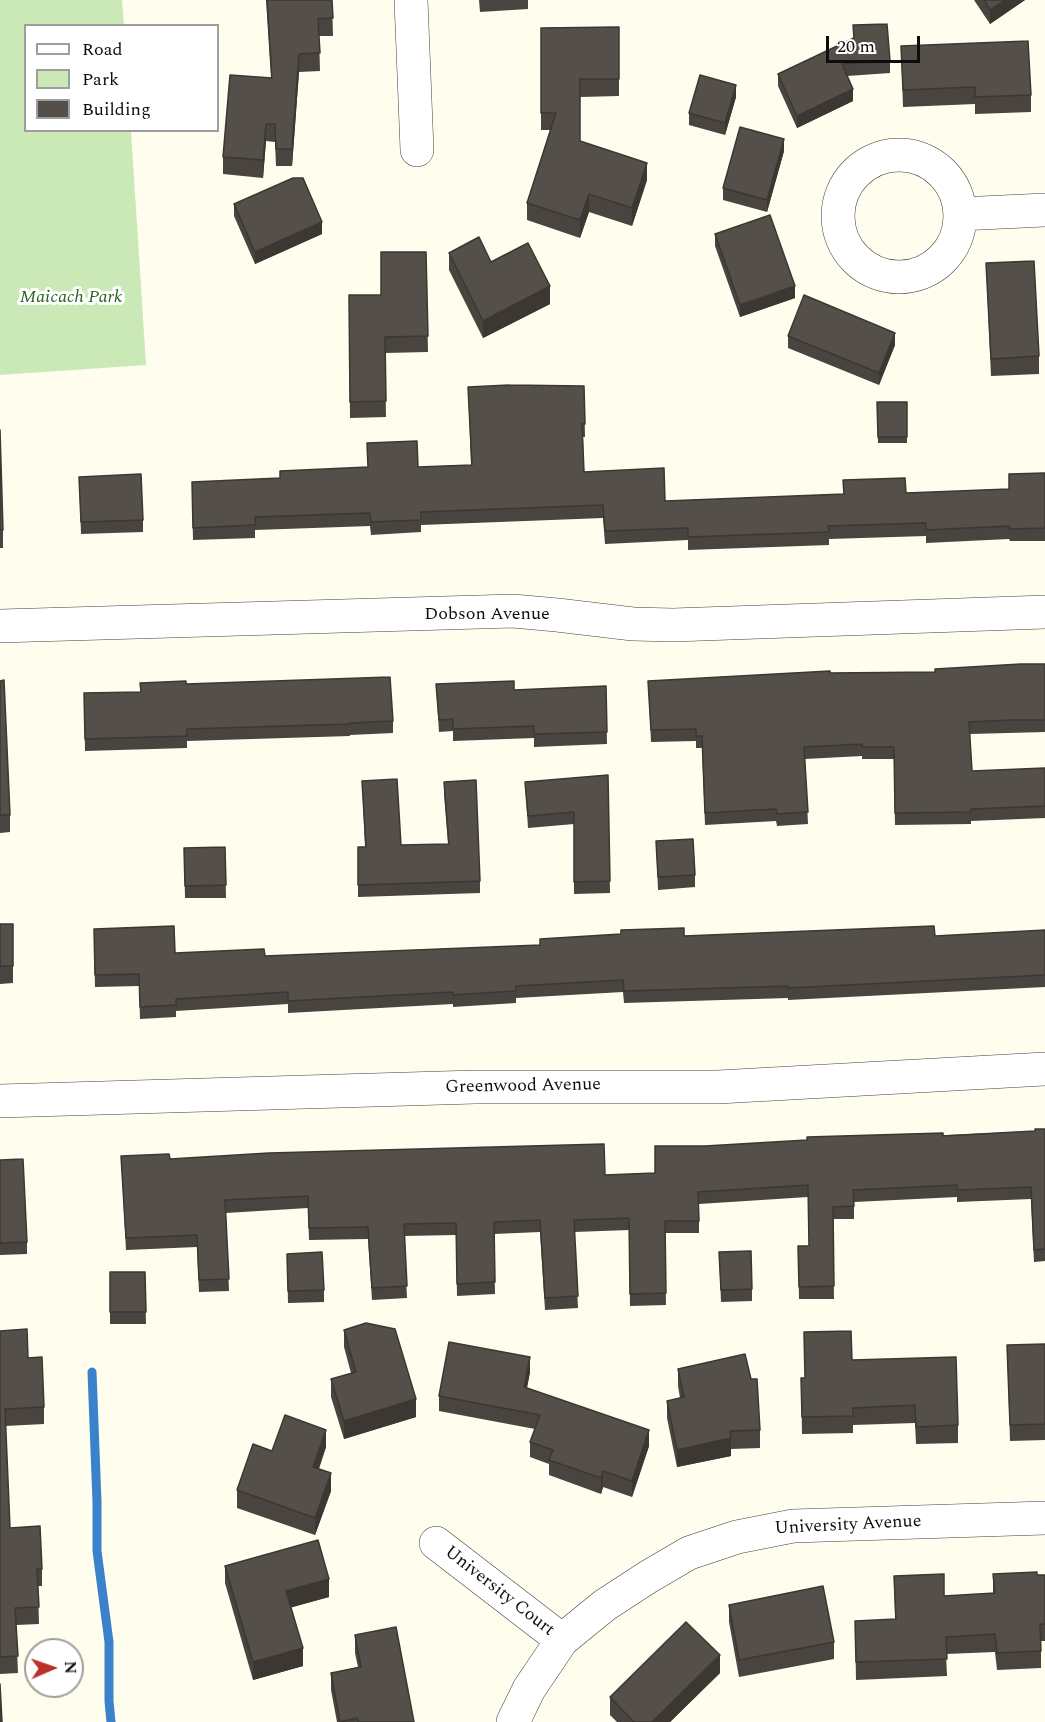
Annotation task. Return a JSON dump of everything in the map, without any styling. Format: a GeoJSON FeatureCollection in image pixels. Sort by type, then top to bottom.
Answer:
{"type":"FeatureCollection","features":[{"type":"Feature","properties":{"kind":"street"},"geometry":{"type":"LineString","coordinates":[[411,0],[417,150]]}},
{"type":"Feature","properties":{"kind":"street"},"geometry":{"type":"LineString","coordinates":[[960,214],[1045,210]]}},
{"type":"Feature","properties":{"kind":"street","name":"Dobson Avenue"},"geometry":{"type":"LineString","coordinates":[[0,627],[513,611],[633,624],[673,625],[1045,612]]}},
{"type":"Feature","properties":{"kind":"street","name":"Greenwood Avenue"},"geometry":{"type":"LineString","coordinates":[[0,1101],[476,1087],[718,1087],[1045,1069]]}},
{"type":"Feature","properties":{"kind":"street","name":"University Avenue"},"geometry":{"type":"LineString","coordinates":[[513,1722],[530,1689],[562,1640],[604,1605],[689,1553],[737,1537],[793,1526],[1045,1518]]}},
{"type":"Feature","properties":{"kind":"street","name":"University Court"},"geometry":{"type":"LineString","coordinates":[[436,1543],[562,1640]]}},
{"type":"Feature","properties":{"kind":"green space","name":"Maicach Park"},"geometry":{"type":"Polygon","coordinates":[[[0,0],[122,0],[124,24],[24,24],[24,132],[131,132],[146,365],[0,375],[0,0]]]}},
{"type":"Feature","properties":{"kind":"building"},"geometry":{"type":"Polygon","coordinates":[[[267,0],[332,0],[333,18],[318,19],[320,53],[299,54],[292,149],[276,149],[275,124],[266,124],[263,160],[223,157],[230,75],[272,78],[267,0]]]}},
{"type":"Feature","properties":{"kind":"building"},"geometry":{"type":"Polygon","coordinates":[[[984,0],[1005,0],[990,10],[984,0]]]}},
{"type":"Feature","properties":{"kind":"building"},"geometry":{"type":"Polygon","coordinates":[[[887,24],[890,61],[842,64],[853,89],[797,116],[778,74],[854,38],[853,25],[887,24]]]}},
{"type":"Feature","properties":{"kind":"building"},"geometry":{"type":"Polygon","coordinates":[[[619,27],[619,79],[580,79],[580,141],[647,163],[632,208],[589,194],[580,220],[527,203],[556,113],[541,113],[541,28],[619,27]]]}},
{"type":"Feature","properties":{"kind":"building"},"geometry":{"type":"Polygon","coordinates":[[[1028,41],[1031,95],[975,97],[975,87],[903,90],[901,46],[1028,41]]]}},
{"type":"Feature","properties":{"kind":"building"},"geometry":{"type":"Polygon","coordinates":[[[700,75],[736,85],[725,123],[689,113],[700,75]]]}},
{"type":"Feature","properties":{"kind":"building"},"geometry":{"type":"Polygon","coordinates":[[[740,127],[784,139],[767,200],[723,188],[740,127]]]}},
{"type":"Feature","properties":{"kind":"building"},"geometry":{"type":"Polygon","coordinates":[[[293,178],[303,178],[322,222],[255,252],[234,204],[293,178]]]}},
{"type":"Feature","properties":{"kind":"building"},"geometry":{"type":"Polygon","coordinates":[[[770,215],[795,286],[740,305],[715,234],[770,215]]]}},
{"type":"Feature","properties":{"kind":"building"},"geometry":{"type":"Polygon","coordinates":[[[479,237],[491,262],[528,243],[550,286],[483,321],[449,253],[479,237]]]}},
{"type":"Feature","properties":{"kind":"building"},"geometry":{"type":"Polygon","coordinates":[[[381,252],[426,252],[428,336],[385,337],[386,401],[350,402],[349,295],[381,295],[381,252]]]}},
{"type":"Feature","properties":{"kind":"building"},"geometry":{"type":"Polygon","coordinates":[[[1034,261],[1039,356],[991,359],[986,263],[1034,261]]]}},
{"type":"Feature","properties":{"kind":"building"},"geometry":{"type":"Polygon","coordinates":[[[804,295],[895,333],[879,373],[788,336],[804,295]]]}},
{"type":"Feature","properties":{"kind":"building"},"geometry":{"type":"Polygon","coordinates":[[[584,386],[585,424],[582,424],[584,472],[664,468],[665,501],[844,494],[843,480],[905,478],[906,493],[1009,489],[1009,474],[1045,473],[1045,528],[1010,529],[1009,526],[926,530],[926,523],[828,526],[829,532],[688,537],[688,528],[605,531],[603,505],[421,512],[421,520],[371,522],[370,513],[255,517],[255,525],[193,528],[192,482],[280,478],[280,471],[368,467],[367,443],[417,441],[418,467],[472,465],[468,387],[584,386]]]}},
{"type":"Feature","properties":{"kind":"building"},"geometry":{"type":"Polygon","coordinates":[[[877,402],[907,402],[907,437],[878,437],[877,402]]]}},
{"type":"Feature","properties":{"kind":"building"},"geometry":{"type":"Polygon","coordinates":[[[0,430],[3,530],[0,530],[0,430]]]}},
{"type":"Feature","properties":{"kind":"building"},"geometry":{"type":"Polygon","coordinates":[[[141,474],[143,520],[81,522],[79,477],[141,474]]]}},
{"type":"Feature","properties":{"kind":"building"},"geometry":{"type":"Polygon","coordinates":[[[1045,664],[1045,720],[969,722],[972,771],[1045,768],[1045,806],[971,809],[971,812],[895,813],[894,747],[862,747],[862,744],[804,747],[808,812],[777,814],[776,809],[705,813],[702,736],[696,736],[696,729],[651,730],[648,681],[830,671],[830,673],[935,672],[935,669],[1045,664]]]}},
{"type":"Feature","properties":{"kind":"building"},"geometry":{"type":"Polygon","coordinates":[[[390,677],[393,721],[187,729],[187,736],[85,739],[84,693],[141,692],[140,683],[186,681],[186,684],[390,677]]]}},
{"type":"Feature","properties":{"kind":"building"},"geometry":{"type":"Polygon","coordinates":[[[4,680],[10,815],[0,815],[0,681],[4,680]]]}},
{"type":"Feature","properties":{"kind":"building"},"geometry":{"type":"Polygon","coordinates":[[[514,681],[514,690],[606,686],[607,732],[534,734],[534,726],[453,729],[453,719],[439,720],[436,684],[514,681]]]}},
{"type":"Feature","properties":{"kind":"building"},"geometry":{"type":"Polygon","coordinates":[[[608,775],[610,881],[574,882],[574,812],[528,816],[525,782],[608,775]]]}},
{"type":"Feature","properties":{"kind":"building"},"geometry":{"type":"Polygon","coordinates":[[[397,779],[401,845],[449,844],[444,782],[476,780],[480,881],[358,885],[358,847],[366,847],[362,781],[397,779]]]}},
{"type":"Feature","properties":{"kind":"building"},"geometry":{"type":"Polygon","coordinates":[[[693,839],[695,875],[658,877],[656,841],[693,839]]]}},
{"type":"Feature","properties":{"kind":"building"},"geometry":{"type":"Polygon","coordinates":[[[225,847],[226,885],[185,886],[184,848],[225,847]]]}},
{"type":"Feature","properties":{"kind":"building"},"geometry":{"type":"Polygon","coordinates":[[[0,924],[13,924],[13,966],[0,966],[0,924]]]}},
{"type":"Feature","properties":{"kind":"building"},"geometry":{"type":"Polygon","coordinates":[[[174,926],[175,953],[264,949],[265,956],[540,945],[540,939],[621,934],[621,930],[684,928],[684,936],[934,926],[935,936],[1045,930],[1045,975],[788,988],[788,986],[624,991],[623,980],[516,986],[516,991],[453,995],[453,992],[288,1001],[288,992],[176,999],[176,1005],[140,1007],[139,974],[95,975],[94,929],[174,926]]]}},
{"type":"Feature","properties":{"kind":"building"},"geometry":{"type":"Polygon","coordinates":[[[1035,1129],[1045,1129],[1045,1249],[1034,1250],[1031,1187],[957,1190],[957,1185],[853,1190],[854,1206],[833,1207],[834,1286],[799,1287],[798,1246],[809,1246],[808,1185],[698,1192],[699,1221],[665,1221],[666,1293],[630,1294],[629,1218],[574,1220],[578,1296],[545,1298],[540,1220],[494,1222],[495,1282],[457,1284],[456,1223],[404,1224],[407,1286],[372,1288],[368,1227],[309,1228],[308,1196],[225,1200],[229,1279],[199,1280],[197,1235],[126,1238],[121,1156],[169,1154],[170,1159],[269,1153],[604,1144],[605,1175],[655,1173],[655,1146],[705,1146],[807,1140],[807,1137],[943,1133],[943,1136],[1035,1131],[1035,1129]]]}},
{"type":"Feature","properties":{"kind":"building"},"geometry":{"type":"Polygon","coordinates":[[[23,1159],[27,1242],[0,1243],[0,1160],[23,1159]]]}},
{"type":"Feature","properties":{"kind":"building"},"geometry":{"type":"Polygon","coordinates":[[[751,1251],[752,1289],[721,1290],[719,1252],[751,1251]]]}},
{"type":"Feature","properties":{"kind":"building"},"geometry":{"type":"Polygon","coordinates":[[[322,1252],[324,1290],[288,1291],[287,1254],[322,1252]]]}},
{"type":"Feature","properties":{"kind":"building"},"geometry":{"type":"Polygon","coordinates":[[[110,1272],[145,1272],[146,1312],[110,1312],[110,1272]]]}},
{"type":"Feature","properties":{"kind":"building"},"geometry":{"type":"Polygon","coordinates":[[[366,1323],[395,1329],[416,1399],[344,1421],[331,1379],[356,1372],[344,1330],[366,1323]]]}},
{"type":"Feature","properties":{"kind":"building"},"geometry":{"type":"Polygon","coordinates":[[[27,1329],[28,1358],[42,1357],[44,1407],[5,1409],[10,1528],[40,1526],[42,1569],[37,1569],[39,1607],[15,1608],[18,1656],[0,1657],[0,1331],[27,1329]]]}},
{"type":"Feature","properties":{"kind":"building"},"geometry":{"type":"Polygon","coordinates":[[[851,1331],[852,1360],[956,1357],[958,1425],[916,1427],[915,1405],[853,1408],[853,1416],[802,1417],[801,1378],[805,1378],[804,1332],[851,1331]]]}},
{"type":"Feature","properties":{"kind":"building"},"geometry":{"type":"Polygon","coordinates":[[[449,1342],[530,1357],[524,1387],[649,1430],[632,1481],[603,1471],[601,1478],[549,1460],[553,1450],[530,1442],[540,1415],[439,1396],[449,1342]]]}},
{"type":"Feature","properties":{"kind":"building"},"geometry":{"type":"Polygon","coordinates":[[[1045,1344],[1045,1424],[1010,1425],[1007,1345],[1045,1344]]]}},
{"type":"Feature","properties":{"kind":"building"},"geometry":{"type":"Polygon","coordinates":[[[745,1354],[751,1379],[757,1379],[760,1430],[730,1431],[731,1438],[677,1450],[667,1401],[684,1397],[678,1369],[745,1354]]]}},
{"type":"Feature","properties":{"kind":"building"},"geometry":{"type":"Polygon","coordinates":[[[285,1415],[326,1430],[313,1467],[331,1473],[315,1518],[237,1490],[253,1444],[272,1451],[285,1415]]]}},
{"type":"Feature","properties":{"kind":"building"},"geometry":{"type":"Polygon","coordinates":[[[318,1540],[329,1579],[286,1591],[303,1648],[253,1662],[225,1566],[318,1540]]]}},
{"type":"Feature","properties":{"kind":"building"},"geometry":{"type":"Polygon","coordinates":[[[1037,1572],[1037,1575],[1045,1575],[1045,1624],[1040,1624],[1041,1651],[997,1653],[995,1634],[946,1637],[947,1659],[856,1662],[855,1621],[896,1619],[894,1576],[944,1574],[944,1596],[995,1593],[993,1574],[1037,1572]]]}},
{"type":"Feature","properties":{"kind":"building"},"geometry":{"type":"Polygon","coordinates":[[[823,1586],[834,1642],[739,1660],[729,1605],[823,1586]]]}},
{"type":"Feature","properties":{"kind":"building"},"geometry":{"type":"Polygon","coordinates":[[[686,1622],[720,1655],[652,1722],[634,1722],[610,1697],[686,1622]]]}},
{"type":"Feature","properties":{"kind":"building"},"geometry":{"type":"Polygon","coordinates":[[[396,1627],[414,1722],[358,1722],[357,1718],[340,1722],[331,1673],[361,1667],[355,1635],[396,1627]]]}},
{"type":"Feature","properties":{"kind":"building"},"geometry":{"type":"Polygon","coordinates":[[[0,1684],[2,1722],[0,1722],[0,1684]]]}},
{"type":"Feature","properties":{"kind":"waterway"},"geometry":{"type":"LineString","coordinates":[[92,1372],[97,1551],[109,1642],[111,1722]]}}]}
